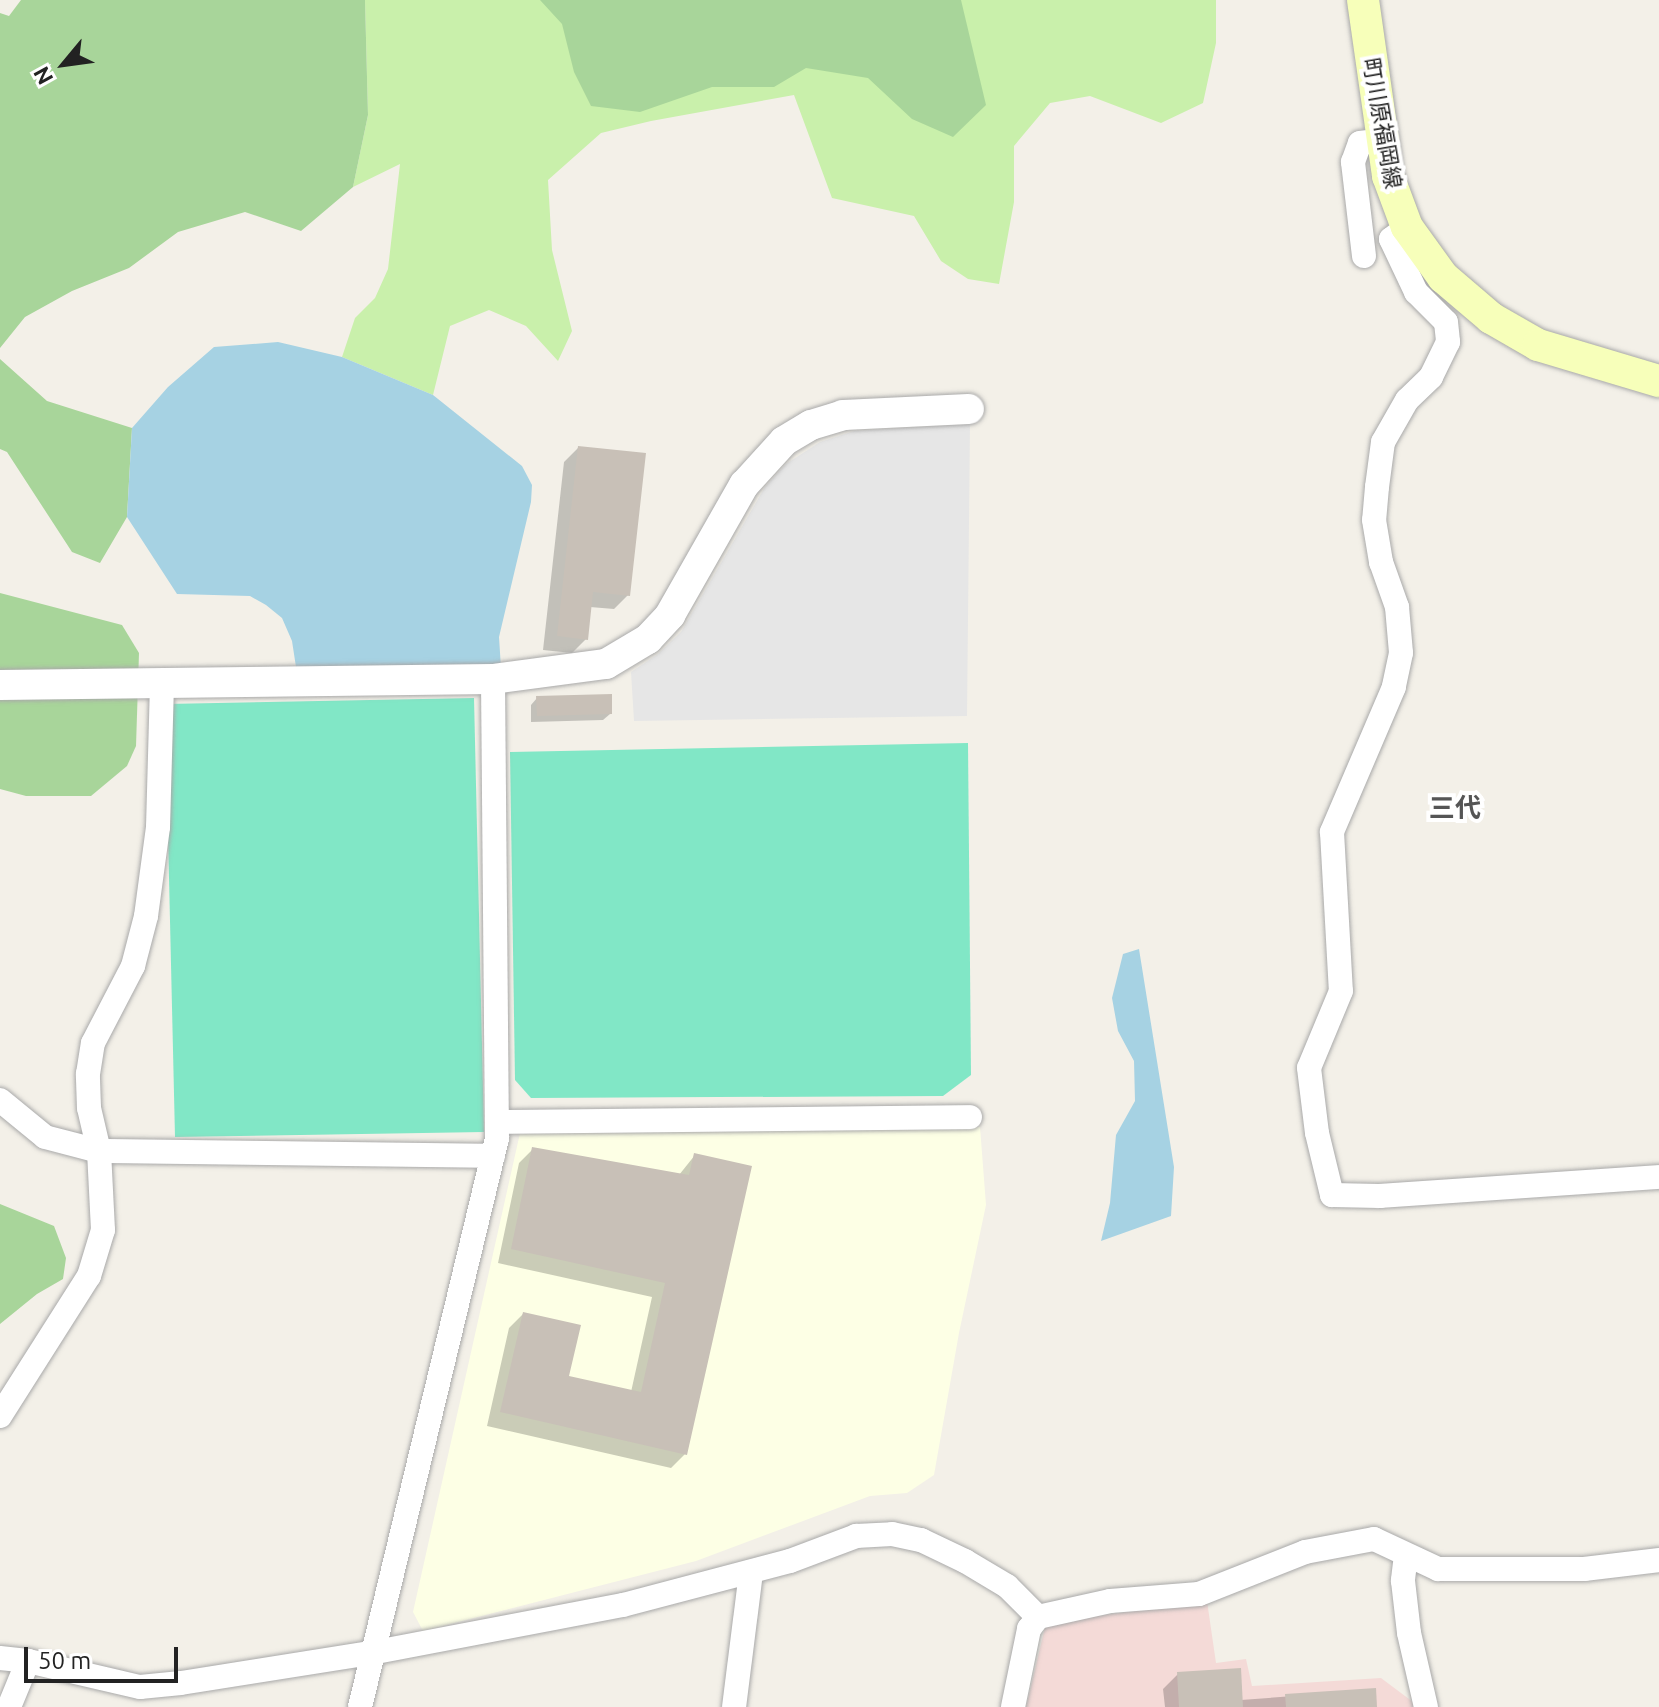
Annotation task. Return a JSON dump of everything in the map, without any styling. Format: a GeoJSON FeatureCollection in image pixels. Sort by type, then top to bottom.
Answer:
{"type":"FeatureCollection","features":[{"type":"Feature","properties":{"kind":"main road","name":"町川原福岡線"},"geometry":{"type":"LineString","coordinates":[[1363,0],[1399,233],[1478,307],[1538,345],[1659,381]]}},
{"type":"Feature","properties":{"kind":"street"},"geometry":{"type":"LineString","coordinates":[[1364,256],[1353,162],[1360,143],[1384,140]]}},
{"type":"Feature","properties":{"kind":"street"},"geometry":{"type":"LineString","coordinates":[[1358,213],[1399,233],[1416,292],[1446,322],[1448,342],[1431,377],[1407,400],[1383,442],[1374,520],[1381,562],[1397,607],[1401,653],[1394,687],[1332,832],[1341,991],[1309,1068],[1317,1133],[1332,1195],[1380,1196],[1659,1177]]}},
{"type":"Feature","properties":{"kind":"street"},"geometry":{"type":"LineString","coordinates":[[1447,331],[1462,324],[1478,307]]}},
{"type":"Feature","properties":{"kind":"street"},"geometry":{"type":"LineString","coordinates":[[0,685],[493,679],[606,664],[648,639],[670,615],[744,485],[784,441],[811,425],[843,415],[874,411],[969,409]]}},
{"type":"Feature","properties":{"kind":"street"},"geometry":{"type":"LineString","coordinates":[[360,1707],[376,1652],[493,1156],[497,1122],[493,679]]}},
{"type":"Feature","properties":{"kind":"street"},"geometry":{"type":"LineString","coordinates":[[0,1416],[89,1276],[103,1230],[99,1151],[89,1108],[88,1074],[93,1043],[133,966],[146,916],[158,827],[162,685]]}},
{"type":"Feature","properties":{"kind":"street"},"geometry":{"type":"LineString","coordinates":[[0,1100],[45,1137],[99,1151],[493,1156]]}},
{"type":"Feature","properties":{"kind":"street"},"geometry":{"type":"LineString","coordinates":[[497,1122],[970,1117]]}},
{"type":"Feature","properties":{"kind":"street"},"geometry":{"type":"LineString","coordinates":[[0,1658],[28,1661],[140,1687],[376,1652],[623,1605],[751,1572],[856,1536],[892,1534],[921,1540],[965,1561],[1007,1586],[1038,1617]]}},
{"type":"Feature","properties":{"kind":"street"},"geometry":{"type":"LineString","coordinates":[[1013,1707],[1029,1629],[1038,1617],[1110,1601],[1199,1594],[1305,1552],[1374,1539],[1438,1569],[1584,1569],[1659,1560]]}},
{"type":"Feature","properties":{"kind":"street"},"geometry":{"type":"LineString","coordinates":[[1406,1555],[1403,1581],[1409,1633],[1426,1707]]}},
{"type":"Feature","properties":{"kind":"street"},"geometry":{"type":"LineString","coordinates":[[734,1707],[751,1572]]}},
{"type":"Feature","properties":{"kind":"street"},"geometry":{"type":"LineString","coordinates":[[9,1707],[28,1661]]}},
{"type":"Feature","properties":{"kind":"shaded area"},"geometry":{"type":"Polygon","coordinates":[[[970,424],[967,716],[634,721],[631,672],[658,654],[681,632],[765,487],[786,464],[820,442],[854,431],[970,424]]]}},
{"type":"Feature","properties":{"kind":"shaded area"},"geometry":{"type":"Polygon","coordinates":[[[980,1127],[986,1205],[934,1475],[907,1493],[870,1496],[696,1561],[423,1631],[413,1612],[520,1133],[980,1127]]]}},
{"type":"Feature","properties":{"kind":"shaded area"},"geometry":{"type":"Polygon","coordinates":[[[1207,1601],[1216,1663],[1246,1659],[1252,1686],[1381,1678],[1413,1702],[1413,1707],[1026,1707],[1046,1623],[1207,1601]]]}},
{"type":"Feature","properties":{"kind":"green space"},"geometry":{"type":"Polygon","coordinates":[[[21,0],[365,0],[368,115],[353,187],[301,231],[245,212],[178,232],[129,268],[72,291],[25,317],[0,348],[0,13],[9,16],[21,0]]]}},
{"type":"Feature","properties":{"kind":"green space"},"geometry":{"type":"Polygon","coordinates":[[[365,0],[1216,0],[1216,43],[1203,103],[1161,123],[1090,96],[1050,103],[1014,146],[1014,202],[999,284],[968,279],[941,261],[914,216],[832,198],[794,95],[601,133],[548,180],[552,250],[572,331],[558,361],[526,326],[489,310],[450,326],[433,395],[342,357],[355,318],[375,298],[388,269],[400,164],[353,187],[368,115],[365,0]]]}},
{"type":"Feature","properties":{"kind":"green space"},"geometry":{"type":"Polygon","coordinates":[[[540,0],[961,0],[986,105],[953,137],[912,119],[868,78],[806,68],[774,87],[712,87],[640,112],[591,106],[574,72],[562,24],[540,0]]]}},
{"type":"Feature","properties":{"kind":"green space"},"geometry":{"type":"Polygon","coordinates":[[[0,359],[47,401],[132,428],[127,517],[100,563],[72,552],[7,452],[0,449],[0,359]]]}},
{"type":"Feature","properties":{"kind":"green space"},"geometry":{"type":"Polygon","coordinates":[[[0,593],[122,625],[139,653],[136,746],[127,766],[91,796],[26,796],[0,789],[0,593]]]}},
{"type":"Feature","properties":{"kind":"green space"},"geometry":{"type":"Polygon","coordinates":[[[474,698],[484,1132],[175,1137],[165,704],[474,698]]]}},
{"type":"Feature","properties":{"kind":"green space"},"geometry":{"type":"Polygon","coordinates":[[[968,743],[971,1075],[943,1096],[531,1098],[515,1080],[510,752],[968,743]]]}},
{"type":"Feature","properties":{"kind":"green space"},"geometry":{"type":"Polygon","coordinates":[[[0,1204],[54,1226],[66,1258],[63,1279],[37,1294],[0,1324],[0,1204]]]}},
{"type":"Feature","properties":{"kind":"water"},"geometry":{"type":"Polygon","coordinates":[[[278,342],[342,357],[433,395],[522,466],[532,485],[531,502],[499,637],[501,668],[296,667],[292,641],[282,618],[266,605],[250,596],[177,594],[127,517],[132,428],[168,387],[214,347],[278,342]]]}},
{"type":"Feature","properties":{"kind":"water"},"geometry":{"type":"Polygon","coordinates":[[[1139,949],[1174,1167],[1171,1216],[1101,1241],[1110,1203],[1116,1135],[1135,1101],[1134,1061],[1118,1031],[1112,998],[1123,954],[1139,949]]]}},
{"type":"Feature","properties":{"kind":"building"},"geometry":{"type":"Polygon","coordinates":[[[578,446],[646,453],[630,596],[593,592],[588,640],[557,636],[578,446]]]}},
{"type":"Feature","properties":{"kind":"building"},"geometry":{"type":"Polygon","coordinates":[[[612,694],[612,714],[537,716],[536,696],[612,694]]]}},
{"type":"Feature","properties":{"kind":"building"},"geometry":{"type":"Polygon","coordinates":[[[532,1147],[689,1175],[694,1153],[752,1166],[687,1455],[500,1412],[523,1312],[581,1325],[569,1376],[641,1392],[665,1283],[511,1249],[532,1147]]]}},
{"type":"Feature","properties":{"kind":"building"},"geometry":{"type":"Polygon","coordinates":[[[1241,1668],[1243,1707],[1179,1707],[1177,1672],[1241,1668]]]}},
{"type":"Feature","properties":{"kind":"building"},"geometry":{"type":"Polygon","coordinates":[[[1376,1688],[1377,1707],[1286,1707],[1285,1694],[1376,1688]]]}},
{"type":"Feature","properties":{"kind":"district","name":"三代"},"geometry":{"type":"Point","coordinates":[1455,808]}}]}
